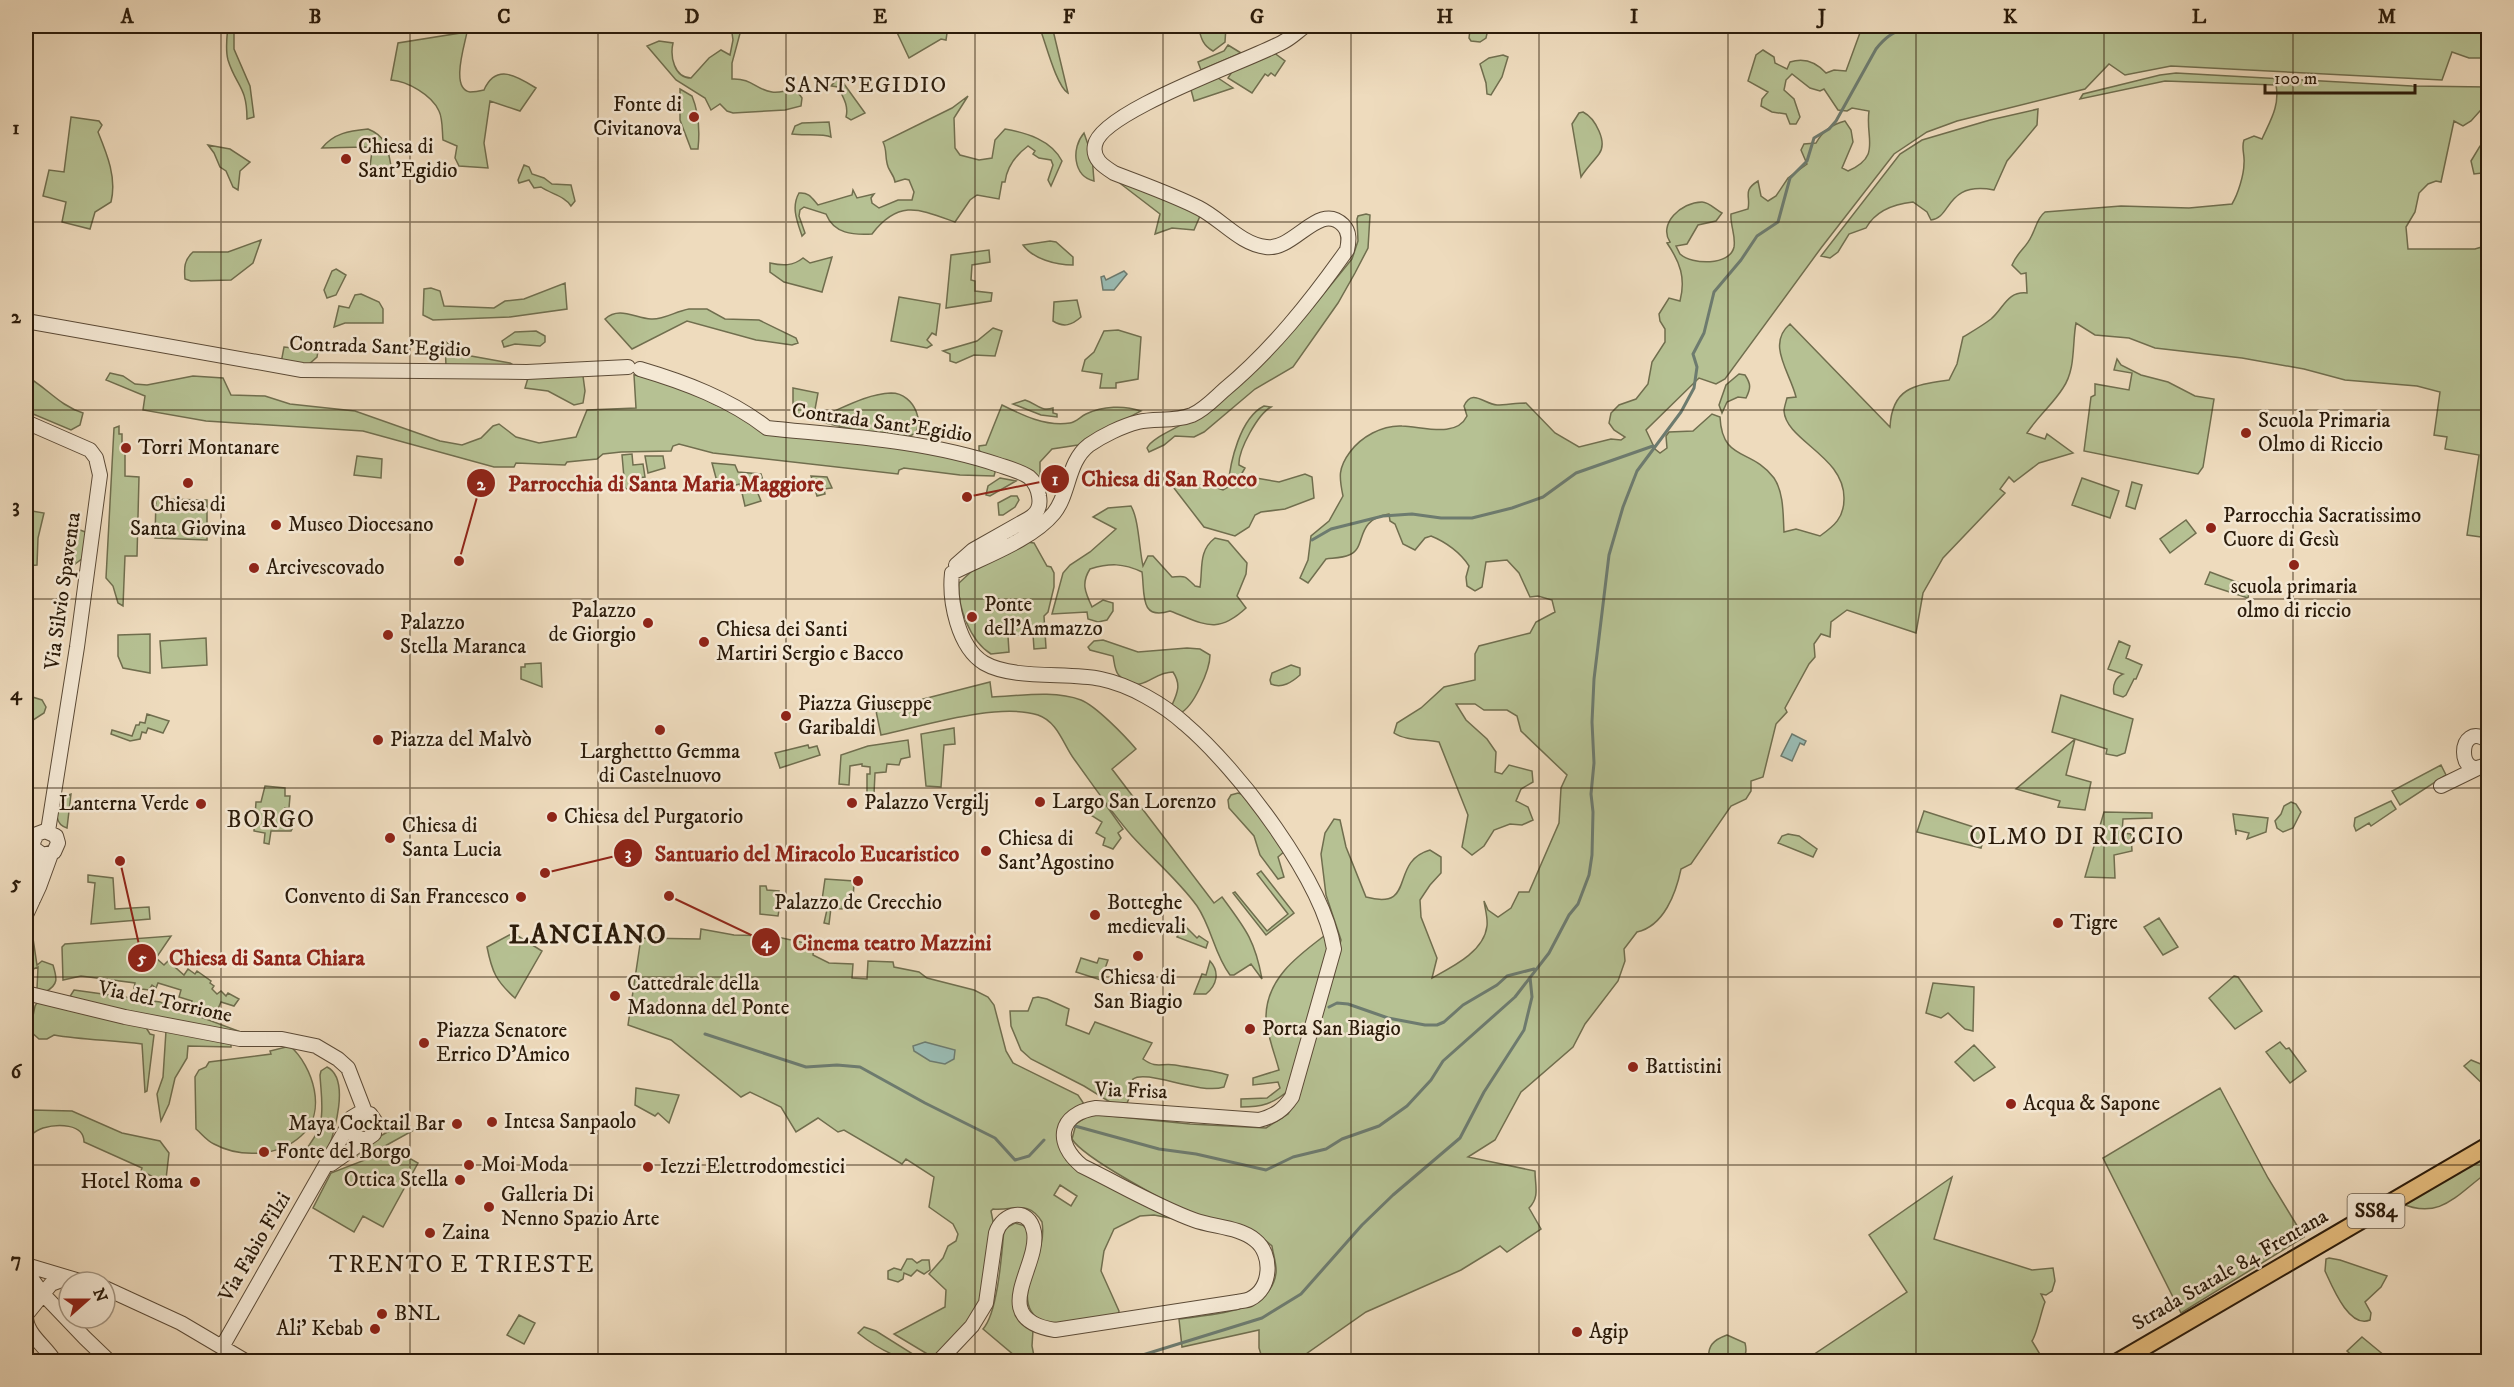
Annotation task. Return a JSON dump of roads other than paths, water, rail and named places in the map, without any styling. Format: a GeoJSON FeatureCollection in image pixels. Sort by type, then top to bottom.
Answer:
{"type":"FeatureCollection","features":[{"type":"Feature","properties":{"kind":"main road","name":"Strada Statale 84 Frentana"},"geometry":{"type":"LineString","coordinates":[[2118,1362],[2488,1146]]}},
{"type":"Feature","properties":{"kind":"street","name":"Via Frisa"},"geometry":{"type":"LineString","coordinates":[[938,1362],[972,1326],[986,1303],[996,1233],[999,1224],[1013,1215],[1020,1215],[1028,1219],[1035,1234],[1019,1298],[1022,1310],[1029,1320],[1043,1328],[1055,1330],[1237,1302],[1250,1299],[1266,1281],[1267,1260],[1264,1251],[1248,1234],[1193,1220],[1082,1166],[1070,1156],[1066,1149],[1064,1132],[1066,1125],[1077,1113],[1096,1108],[1259,1120],[1271,1117],[1280,1111],[1292,1097],[1334,949],[1332,936],[1318,901],[1300,866],[1249,793],[1185,723],[1139,693],[1102,679],[1007,671],[984,663],[972,653],[966,641],[955,612],[951,585],[952,573],[1028,534],[1053,514],[1060,504],[1074,463],[1091,444],[1137,422],[1181,418],[1194,414],[1223,392],[1267,353],[1347,250],[1349,242],[1347,230],[1342,223],[1332,218],[1314,222],[1290,241],[1277,246],[1266,248],[1249,242],[1200,208],[1113,173],[1102,166],[1095,157],[1095,143],[1103,131],[1123,117],[1192,81],[1285,42],[1305,26]]}},
{"type":"Feature","properties":{"kind":"street","name":"Contrada Sant'Egidio"},"geometry":{"type":"LineString","coordinates":[[26,321],[302,370],[527,372],[634,368],[679,380],[752,416],[767,428],[890,441],[976,457],[1027,475],[1035,482],[1039,495],[1040,504],[1035,513],[973,550],[956,565]]}},
{"type":"Feature","properties":{"kind":"street","name":"Via Silvio Spaventa"},"geometry":{"type":"LineString","coordinates":[[26,422],[90,450],[96,459],[99,475],[77,647],[48,831]]}},
{"type":"Feature","properties":{"kind":"street"},"geometry":{"type":"LineString","coordinates":[[2485,765],[2466,762],[2463,749],[2472,738],[2480,737],[2488,741]]}},
{"type":"Feature","properties":{"kind":"street"},"geometry":{"type":"LineString","coordinates":[[2441,786],[2485,765]]}},
{"type":"Feature","properties":{"kind":"street"},"geometry":{"type":"LineString","coordinates":[[26,915],[34,898],[51,854],[57,846],[58,841],[54,834],[48,831],[39,832],[32,842],[38,874],[34,898]]}},
{"type":"Feature","properties":{"kind":"street"},"geometry":{"type":"LineString","coordinates":[[32,842],[43,855],[51,854]]}},
{"type":"Feature","properties":{"kind":"street","name":"Via del Torrione"},"geometry":{"type":"LineString","coordinates":[[26,993],[125,1017],[240,1039],[282,1040],[316,1046],[348,1068],[355,1089]]}},
{"type":"Feature","properties":{"kind":"street"},"geometry":{"type":"LineString","coordinates":[[325,1169],[336,1158],[374,1134],[376,1125],[373,1117],[365,1112],[355,1089]]}},
{"type":"Feature","properties":{"kind":"street"},"geometry":{"type":"LineString","coordinates":[[355,1089],[350,1121],[353,1135],[364,1139]]}},
{"type":"Feature","properties":{"kind":"street"},"geometry":{"type":"LineString","coordinates":[[325,1169],[350,1121],[357,1113],[365,1112]]}},
{"type":"Feature","properties":{"kind":"street","name":"Via Fabio Filzi"},"geometry":{"type":"LineString","coordinates":[[222,1347],[325,1169]]}},
{"type":"Feature","properties":{"kind":"street"},"geometry":{"type":"LineString","coordinates":[[26,1265],[57,1275]]}},
{"type":"Feature","properties":{"kind":"street"},"geometry":{"type":"LineString","coordinates":[[26,1271],[42,1293],[110,1362]]}},
{"type":"Feature","properties":{"kind":"street"},"geometry":{"type":"LineString","coordinates":[[55,1362],[31,1332],[26,1320],[29,1311],[42,1293],[51,1284],[57,1282]]}},
{"type":"Feature","properties":{"kind":"street"},"geometry":{"type":"LineString","coordinates":[[117,1294],[181,1323],[247,1362]]}},
{"type":"Feature","properties":{"kind":"water"},"geometry":{"type":"Polygon","coordinates":[[[1124,271],[1127,274],[1114,290],[1103,290],[1101,277],[1104,276],[1106,280],[1124,271]]]}},
{"type":"Feature","properties":{"kind":"water"},"geometry":{"type":"Polygon","coordinates":[[[1792,734],[1806,741],[1804,745],[1800,743],[1792,761],[1781,756],[1792,734]]]}},
{"type":"Feature","properties":{"kind":"water"},"geometry":{"type":"Polygon","coordinates":[[[925,1042],[955,1050],[954,1059],[945,1064],[930,1061],[914,1051],[913,1046],[925,1042]]]}},
{"type":"Feature","properties":{"kind":"waterway"},"geometry":{"type":"LineString","coordinates":[[1075,1126],[1159,1149],[1196,1154],[1266,1170],[1293,1157],[1326,1149],[1342,1139],[1379,1126],[1407,1106],[1431,1080],[1443,1061],[1515,997],[1549,953],[1569,915],[1578,904],[1589,875],[1592,855],[1594,679],[1609,555],[1623,507],[1637,471],[1681,412],[1694,388],[1697,367],[1693,354],[1704,333],[1714,292],[1741,260],[1757,236],[1778,222],[1790,178],[1807,161],[1814,138],[1829,129],[1836,121],[1876,49],[1888,36],[1896,32],[1918,30],[1927,26]]}},
{"type":"Feature","properties":{"kind":"waterway"},"geometry":{"type":"LineString","coordinates":[[1312,540],[1331,529],[1383,516],[1412,514],[1441,518],[1472,518],[1512,508],[1543,497],[1576,473],[1653,446]]}},
{"type":"Feature","properties":{"kind":"waterway"},"geometry":{"type":"LineString","coordinates":[[1329,1007],[1337,1003],[1348,1004],[1388,1018],[1437,1025],[1507,976],[1534,969]]}},
{"type":"Feature","properties":{"kind":"waterway"},"geometry":{"type":"LineString","coordinates":[[1120,1362],[1262,1318],[1301,1294],[1362,1225],[1393,1195],[1460,1138],[1484,1092],[1524,1030],[1532,997],[1530,977]]}},
{"type":"Feature","properties":{"kind":"waterway"},"geometry":{"type":"LineString","coordinates":[[705,1034],[806,1067],[837,1065],[860,1067],[995,1138],[1015,1160],[1029,1156],[1044,1140]]}},
{"type":"Feature","properties":{"kind":"place","name":"Fonte di Civitanova"},"geometry":{"type":"Point","coordinates":[694,117]}},
{"type":"Feature","properties":{"kind":"place","name":"Chiesa di Sant'Egidio"},"geometry":{"type":"Point","coordinates":[346,159]}},
{"type":"Feature","properties":{"kind":"place","name":"Scuola Primaria Olmo di Riccio"},"geometry":{"type":"Point","coordinates":[2246,433]}},
{"type":"Feature","properties":{"kind":"place","name":"Torri Montanare"},"geometry":{"type":"Point","coordinates":[126,448]}},
{"type":"Feature","properties":{"kind":"place","name":"Chiesa di Santa Giovina"},"geometry":{"type":"Point","coordinates":[188,483]}},
{"type":"Feature","properties":{"kind":"place","name":"Chiesa di San Rocco"},"geometry":{"type":"Point","coordinates":[967,497]}},
{"type":"Feature","properties":{"kind":"place","name":"Museo Diocesano"},"geometry":{"type":"Point","coordinates":[276,525]}},
{"type":"Feature","properties":{"kind":"place","name":"Parrocchia Sacratissimo Cuore di Gesù"},"geometry":{"type":"Point","coordinates":[2211,528]}},
{"type":"Feature","properties":{"kind":"place","name":"Parrocchia di Santa Maria Maggiore"},"geometry":{"type":"Point","coordinates":[459,561]}},
{"type":"Feature","properties":{"kind":"place","name":"scuola primaria olmo di riccio"},"geometry":{"type":"Point","coordinates":[2294,565]}},
{"type":"Feature","properties":{"kind":"place","name":"Arcivescovado"},"geometry":{"type":"Point","coordinates":[254,568]}},
{"type":"Feature","properties":{"kind":"place","name":"Ponte dell'Ammazzo"},"geometry":{"type":"Point","coordinates":[972,617]}},
{"type":"Feature","properties":{"kind":"place","name":"Palazzo de Giorgio"},"geometry":{"type":"Point","coordinates":[648,623]}},
{"type":"Feature","properties":{"kind":"place","name":"Palazzo Stella Maranca"},"geometry":{"type":"Point","coordinates":[388,635]}},
{"type":"Feature","properties":{"kind":"place","name":"Chiesa dei Santi Martiri Sergio e Bacco"},"geometry":{"type":"Point","coordinates":[704,642]}},
{"type":"Feature","properties":{"kind":"place","name":"Piazza Giuseppe Garibaldi"},"geometry":{"type":"Point","coordinates":[786,716]}},
{"type":"Feature","properties":{"kind":"place","name":"Larghettto Gemma di Castelnuovo"},"geometry":{"type":"Point","coordinates":[660,730]}},
{"type":"Feature","properties":{"kind":"place","name":"Piazza del Malvò"},"geometry":{"type":"Point","coordinates":[378,740]}},
{"type":"Feature","properties":{"kind":"place","name":"Largo San Lorenzo"},"geometry":{"type":"Point","coordinates":[1040,802]}},
{"type":"Feature","properties":{"kind":"place","name":"Palazzo Vergilj"},"geometry":{"type":"Point","coordinates":[852,803]}},
{"type":"Feature","properties":{"kind":"place","name":"Lanterna Verde"},"geometry":{"type":"Point","coordinates":[201,804]}},
{"type":"Feature","properties":{"kind":"place","name":"Chiesa del Purgatorio"},"geometry":{"type":"Point","coordinates":[552,817]}},
{"type":"Feature","properties":{"kind":"place","name":"Chiesa di Santa Lucia"},"geometry":{"type":"Point","coordinates":[390,838]}},
{"type":"Feature","properties":{"kind":"place","name":"Chiesa di Sant'Agostino"},"geometry":{"type":"Point","coordinates":[986,851]}},
{"type":"Feature","properties":{"kind":"place","name":"Chiesa di Santa Chiara"},"geometry":{"type":"Point","coordinates":[120,861]}},
{"type":"Feature","properties":{"kind":"place","name":"Santuario del Miracolo Eucaristico"},"geometry":{"type":"Point","coordinates":[545,873]}},
{"type":"Feature","properties":{"kind":"place","name":"Palazzo de Crecchio"},"geometry":{"type":"Point","coordinates":[858,881]}},
{"type":"Feature","properties":{"kind":"place","name":"Cinema teatro Mazzini"},"geometry":{"type":"Point","coordinates":[669,896]}},
{"type":"Feature","properties":{"kind":"place","name":"Convento di San Francesco"},"geometry":{"type":"Point","coordinates":[521,897]}},
{"type":"Feature","properties":{"kind":"place","name":"Botteghe medievali"},"geometry":{"type":"Point","coordinates":[1095,915]}},
{"type":"Feature","properties":{"kind":"place","name":"Tigre"},"geometry":{"type":"Point","coordinates":[2058,923]}},
{"type":"Feature","properties":{"kind":"place","name":"Chiesa di San Biagio"},"geometry":{"type":"Point","coordinates":[1138,956]}},
{"type":"Feature","properties":{"kind":"place","name":"Cattedrale della Madonna del Ponte"},"geometry":{"type":"Point","coordinates":[615,996]}},
{"type":"Feature","properties":{"kind":"place","name":"Porta San Biagio"},"geometry":{"type":"Point","coordinates":[1250,1029]}},
{"type":"Feature","properties":{"kind":"place","name":"Piazza Senatore Errico D'Amico"},"geometry":{"type":"Point","coordinates":[424,1043]}},
{"type":"Feature","properties":{"kind":"place","name":"Battistini"},"geometry":{"type":"Point","coordinates":[1633,1067]}},
{"type":"Feature","properties":{"kind":"place","name":"Acqua & Sapone"},"geometry":{"type":"Point","coordinates":[2011,1104]}},
{"type":"Feature","properties":{"kind":"place","name":"Intesa Sanpaolo"},"geometry":{"type":"Point","coordinates":[492,1122]}},
{"type":"Feature","properties":{"kind":"place","name":"Maya Cocktail Bar"},"geometry":{"type":"Point","coordinates":[457,1124]}},
{"type":"Feature","properties":{"kind":"place","name":"Fonte del Borgo"},"geometry":{"type":"Point","coordinates":[264,1152]}},
{"type":"Feature","properties":{"kind":"place","name":"Moi Moda"},"geometry":{"type":"Point","coordinates":[469,1165]}},
{"type":"Feature","properties":{"kind":"place","name":"Iezzi Elettrodomestici"},"geometry":{"type":"Point","coordinates":[648,1167]}},
{"type":"Feature","properties":{"kind":"place","name":"Ottica Stella"},"geometry":{"type":"Point","coordinates":[460,1180]}},
{"type":"Feature","properties":{"kind":"place","name":"Hotel Roma"},"geometry":{"type":"Point","coordinates":[195,1182]}},
{"type":"Feature","properties":{"kind":"place","name":"Galleria Di Nenno Spazio Arte"},"geometry":{"type":"Point","coordinates":[489,1207]}},
{"type":"Feature","properties":{"kind":"place","name":"Zaina"},"geometry":{"type":"Point","coordinates":[430,1233]}},
{"type":"Feature","properties":{"kind":"place","name":"BNL"},"geometry":{"type":"Point","coordinates":[382,1314]}},
{"type":"Feature","properties":{"kind":"place","name":"Ali’ Kebab"},"geometry":{"type":"Point","coordinates":[375,1329]}},
{"type":"Feature","properties":{"kind":"place","name":"Agip"},"geometry":{"type":"Point","coordinates":[1577,1332]}},
{"type":"Feature","properties":{"kind":"district","name":"SANT'EGIDIO"},"geometry":{"type":"Point","coordinates":[866,85]}},
{"type":"Feature","properties":{"kind":"district","name":"BORGO"},"geometry":{"type":"Point","coordinates":[271,820]}},
{"type":"Feature","properties":{"kind":"district","name":"OLMO DI RICCIO"},"geometry":{"type":"Point","coordinates":[2077,837]}},
{"type":"Feature","properties":{"kind":"district","name":"LANCIANO"},"geometry":{"type":"Point","coordinates":[588,935]}},
{"type":"Feature","properties":{"kind":"district","name":"TRENTO E TRIESTE"},"geometry":{"type":"Point","coordinates":[462,1265]}}]}
